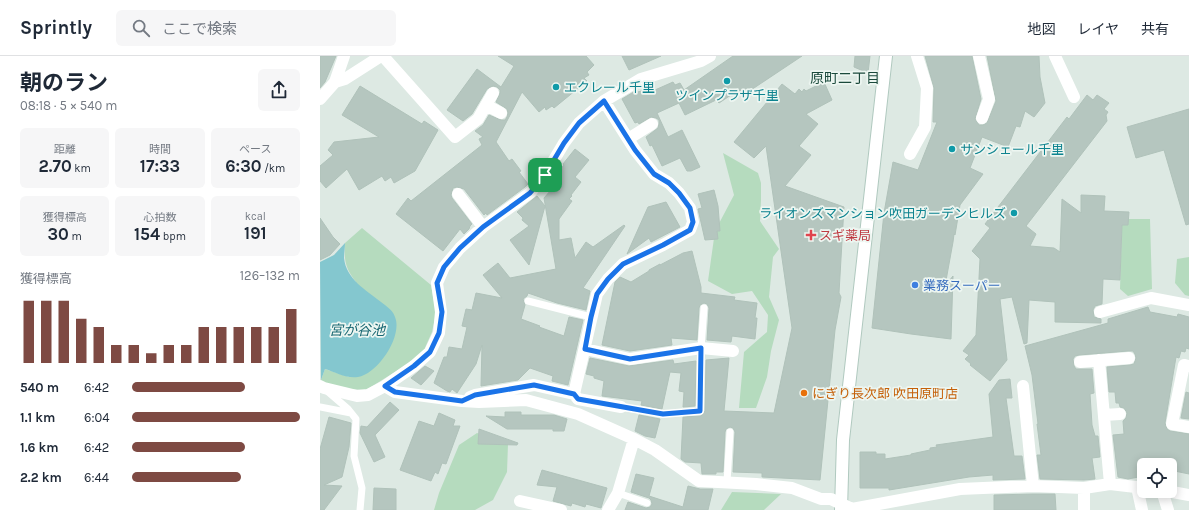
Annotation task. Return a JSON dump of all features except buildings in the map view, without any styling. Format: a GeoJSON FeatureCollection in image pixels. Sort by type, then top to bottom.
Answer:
{"type":"FeatureCollection","features":[{"type":"Feature","properties":{"kind":"street"},"geometry":{"type":"LineString","coordinates":[[320,99],[336,82],[344,56]]}},
{"type":"Feature","properties":{"kind":"street"},"geometry":{"type":"LineString","coordinates":[[336,82],[346,79],[382,56],[455,137],[478,118],[493,93]]}},
{"type":"Feature","properties":{"kind":"street"},"geometry":{"type":"LineString","coordinates":[[322,387],[357,396],[368,395],[385,386],[414,366],[430,352],[439,333],[442,312],[437,283],[444,267],[460,248],[483,227],[530,193],[545,175],[564,143],[579,123],[604,101],[641,78],[701,61],[710,56]]}},
{"type":"Feature","properties":{"kind":"street"},"geometry":{"type":"LineString","coordinates":[[841,507],[843,440],[886,56]]}},
{"type":"Feature","properties":{"kind":"street"},"geometry":{"type":"LineString","coordinates":[[910,154],[925,127],[926,88],[917,56]]}},
{"type":"Feature","properties":{"kind":"street"},"geometry":{"type":"LineString","coordinates":[[978,56],[990,99],[982,118]]}},
{"type":"Feature","properties":{"kind":"street"},"geometry":{"type":"LineString","coordinates":[[1055,56],[1074,97]]}},
{"type":"Feature","properties":{"kind":"street"},"geometry":{"type":"LineString","coordinates":[[574,394],[597,294],[608,279],[623,264],[690,230],[693,222],[690,208],[679,193],[669,183],[654,174],[628,139],[604,101]]}},
{"type":"Feature","properties":{"kind":"street"},"geometry":{"type":"LineString","coordinates":[[486,105],[501,113]]}},
{"type":"Feature","properties":{"kind":"street"},"geometry":{"type":"LineString","coordinates":[[628,139],[652,124]]}},
{"type":"Feature","properties":{"kind":"street"},"geometry":{"type":"LineString","coordinates":[[458,194],[483,227]]}},
{"type":"Feature","properties":{"kind":"street"},"geometry":{"type":"LineString","coordinates":[[1100,312],[1151,298],[1189,305]]}},
{"type":"Feature","properties":{"kind":"street"},"geometry":{"type":"LineString","coordinates":[[585,349],[630,359],[701,348],[733,350]]}},
{"type":"Feature","properties":{"kind":"street"},"geometry":{"type":"LineString","coordinates":[[1080,362],[1129,358]]}},
{"type":"Feature","properties":{"kind":"street"},"geometry":{"type":"LineString","coordinates":[[1099,360],[1110,484]]}},
{"type":"Feature","properties":{"kind":"street"},"geometry":{"type":"LineString","coordinates":[[1189,366],[1184,365],[1172,424],[1189,427]]}},
{"type":"Feature","properties":{"kind":"street"},"geometry":{"type":"LineString","coordinates":[[462,401],[475,395],[534,385],[574,394],[578,399],[621,407]]}},
{"type":"Feature","properties":{"kind":"street"},"geometry":{"type":"LineString","coordinates":[[385,386],[395,392],[462,401],[479,402],[526,400],[578,414],[634,439],[656,450],[699,481],[792,488],[821,499],[831,499],[841,507],[852,509],[960,489],[1033,486],[1084,488],[1110,484],[1137,487]]}},
{"type":"Feature","properties":{"kind":"street"},"geometry":{"type":"LineString","coordinates":[[1023,386],[1033,486]]}},
{"type":"Feature","properties":{"kind":"street"},"geometry":{"type":"LineString","coordinates":[[1104,415],[1120,414]]}},
{"type":"Feature","properties":{"kind":"street"},"geometry":{"type":"LineString","coordinates":[[608,510],[618,492],[634,439]]}},
{"type":"Feature","properties":{"kind":"street"},"geometry":{"type":"LineString","coordinates":[[1084,488],[1084,510]]}},
{"type":"Feature","properties":{"kind":"street"},"geometry":{"type":"LineString","coordinates":[[1177,493],[1189,495]]}},
{"type":"Feature","properties":{"kind":"street"},"geometry":{"type":"LineString","coordinates":[[1141,498],[1142,510]]}},
{"type":"Feature","properties":{"kind":"street"},"geometry":{"type":"LineString","coordinates":[[1164,498],[1168,510]]}},
{"type":"Feature","properties":{"kind":"street"},"geometry":{"type":"LineString","coordinates":[[520,501],[561,510]]}},
{"type":"Feature","properties":{"kind":"lane"},"geometry":{"type":"LineString","coordinates":[[528,302],[591,317]]}},
{"type":"Feature","properties":{"kind":"lane"},"geometry":{"type":"LineString","coordinates":[[621,407],[663,414],[700,411],[701,348],[704,308]]}},
{"type":"Feature","properties":{"kind":"lane"},"geometry":{"type":"LineString","coordinates":[[322,387],[352,413],[356,420],[354,456],[362,488],[360,510]]}},
{"type":"Feature","properties":{"kind":"lane"},"geometry":{"type":"LineString","coordinates":[[320,407],[352,413]]}},
{"type":"Feature","properties":{"kind":"lane"},"geometry":{"type":"LineString","coordinates":[[727,482],[730,432]]}},
{"type":"Feature","properties":{"kind":"lane"},"geometry":{"type":"LineString","coordinates":[[618,492],[647,503]]}},
{"type":"Feature","properties":{"kind":"green space"},"geometry":{"type":"Polygon","coordinates":[[[723,153],[758,173],[761,183],[760,221],[779,249],[773,257],[769,297],[779,320],[771,351],[767,377],[756,408],[739,408],[744,352],[767,332],[768,315],[752,291],[732,294],[708,281],[715,231],[734,195],[723,153]]]}},
{"type":"Feature","properties":{"kind":"green space"},"geometry":{"type":"Polygon","coordinates":[[[1128,219],[1150,219],[1152,289],[1128,296],[1120,289],[1122,225],[1128,225],[1128,219]]]}},
{"type":"Feature","properties":{"kind":"green space"},"geometry":{"type":"Polygon","coordinates":[[[362,228],[431,285],[436,313],[432,332],[424,350],[411,362],[366,390],[347,389],[325,385],[321,380],[325,369],[349,377],[356,282],[346,264],[345,243],[362,228]]]}},
{"type":"Feature","properties":{"kind":"green space"},"geometry":{"type":"Polygon","coordinates":[[[1189,257],[1189,296],[1185,295],[1175,283],[1177,259],[1189,257]]]}},
{"type":"Feature","properties":{"kind":"green space"},"geometry":{"type":"Polygon","coordinates":[[[477,433],[508,444],[507,472],[493,500],[475,510],[434,510],[439,493],[459,445],[477,433]]]}},
{"type":"Feature","properties":{"kind":"green space"},"geometry":{"type":"Polygon","coordinates":[[[732,492],[781,494],[764,510],[721,510],[732,492]]]}},
{"type":"Feature","properties":{"kind":"water","name":"宮が谷池"},"geometry":{"type":"Polygon","coordinates":[[[345,243],[344,258],[349,272],[363,288],[393,312],[397,325],[392,344],[381,362],[373,369],[358,377],[350,377],[325,369],[321,380],[320,262],[334,255],[345,243]]]}},
{"type":"Feature","properties":{"kind":"place","name":"ツインプラザ千里"},"geometry":{"type":"Point","coordinates":[727,81]}},
{"type":"Feature","properties":{"kind":"place","name":"エクレール千里"},"geometry":{"type":"Point","coordinates":[556,87]}},
{"type":"Feature","properties":{"kind":"place","name":"サンシェール千里"},"geometry":{"type":"Point","coordinates":[952,149]}},
{"type":"Feature","properties":{"kind":"place","name":"ライオンズマンション吹田ガーデンヒルズ"},"geometry":{"type":"Point","coordinates":[1014,213]}},
{"type":"Feature","properties":{"kind":"place","name":"スギ薬局"},"geometry":{"type":"Point","coordinates":[811,235]}},
{"type":"Feature","properties":{"kind":"place","name":"業務スーパー"},"geometry":{"type":"Point","coordinates":[915,285]}},
{"type":"Feature","properties":{"kind":"place","name":"にぎり長次郎 吹田原町店"},"geometry":{"type":"Point","coordinates":[804,393]}},
{"type":"Feature","properties":{"kind":"district","name":"原町二丁目"},"geometry":{"type":"Point","coordinates":[845,78]}},
{"type":"Feature","properties":{"kind":"route"},"geometry":{"type":"LineString","coordinates":[[604,101],[635,150],[654,174],[669,183],[679,193],[690,208],[693,222],[690,230],[623,264],[608,279],[597,294],[585,349],[630,359],[701,348],[700,411],[663,414],[578,399],[574,394],[534,385],[475,395],[462,401],[395,392],[385,386],[414,366],[430,352],[439,333],[442,312],[437,283],[444,267],[460,248],[483,227],[530,193],[545,175],[564,143],[579,123],[604,101]]}}]}
